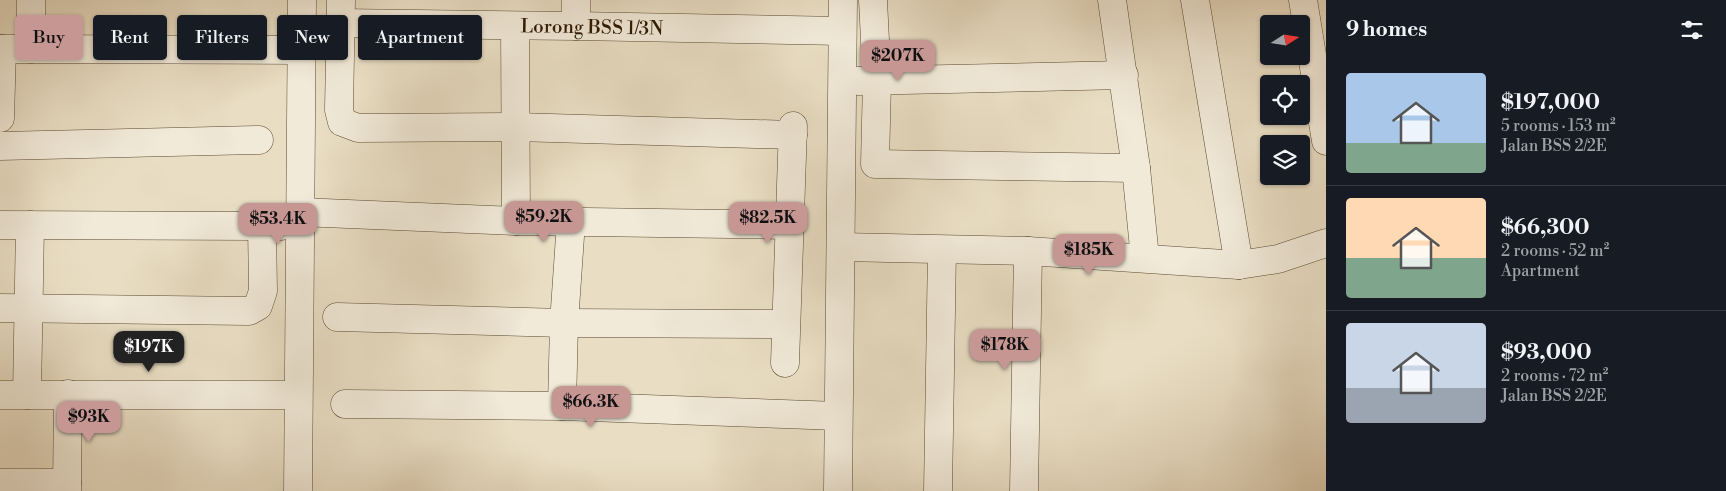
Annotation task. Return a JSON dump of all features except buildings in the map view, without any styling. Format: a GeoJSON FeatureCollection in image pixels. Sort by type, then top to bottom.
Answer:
{"type":"FeatureCollection","features":[{"type":"Feature","properties":{"kind":"street"},"geometry":{"type":"LineString","coordinates":[[31,0],[31,15]]}},
{"type":"Feature","properties":{"kind":"street"},"geometry":{"type":"LineString","coordinates":[[302,0],[302,15]]}},
{"type":"Feature","properties":{"kind":"street"},"geometry":{"type":"LineString","coordinates":[[838,491],[843,0]]}},
{"type":"Feature","properties":{"kind":"street"},"geometry":{"type":"LineString","coordinates":[[873,0],[877,81],[875,164],[1136,168]]}},
{"type":"Feature","properties":{"kind":"street"},"geometry":{"type":"LineString","coordinates":[[1112,0],[1136,168],[1145,258]]}},
{"type":"Feature","properties":{"kind":"street"},"geometry":{"type":"LineString","coordinates":[[1195,0],[1239,265]]}},
{"type":"Feature","properties":{"kind":"street"},"geometry":{"type":"LineString","coordinates":[[1303,0],[1326,141]]}},
{"type":"Feature","properties":{"kind":"street"},"geometry":{"type":"LineString","coordinates":[[341,11],[339,110],[342,122],[358,128],[516,127],[793,131],[785,362]]}},
{"type":"Feature","properties":{"kind":"street","name":"Lorong BSS 1/3N"},"geometry":{"type":"LineString","coordinates":[[341,11],[515,26],[576,13],[842,31]]}},
{"type":"Feature","properties":{"kind":"street"},"geometry":{"type":"LineString","coordinates":[[515,26],[516,221]]}},
{"type":"Feature","properties":{"kind":"street"},"geometry":{"type":"LineString","coordinates":[[0,118],[1,49],[15,49]]}},
{"type":"Feature","properties":{"kind":"street"},"geometry":{"type":"LineString","coordinates":[[83,49],[277,50]]}},
{"type":"Feature","properties":{"kind":"street"},"geometry":{"type":"LineString","coordinates":[[298,491],[301,60]]}},
{"type":"Feature","properties":{"kind":"street"},"geometry":{"type":"LineString","coordinates":[[842,81],[1124,75]]}},
{"type":"Feature","properties":{"kind":"street"},"geometry":{"type":"LineString","coordinates":[[0,146],[258,140]]}},
{"type":"Feature","properties":{"kind":"street"},"geometry":{"type":"LineString","coordinates":[[0,225],[262,226],[300,219],[791,225]]}},
{"type":"Feature","properties":{"kind":"street"},"geometry":{"type":"LineString","coordinates":[[562,406],[564,323],[571,222]]}},
{"type":"Feature","properties":{"kind":"street"},"geometry":{"type":"LineString","coordinates":[[27,395],[30,225]]}},
{"type":"Feature","properties":{"kind":"street"},"geometry":{"type":"LineString","coordinates":[[0,308],[249,310],[258,306],[264,291],[262,226]]}},
{"type":"Feature","properties":{"kind":"street"},"geometry":{"type":"LineString","coordinates":[[841,247],[1028,251],[1239,265],[1278,259],[1326,243]]}},
{"type":"Feature","properties":{"kind":"street"},"geometry":{"type":"LineString","coordinates":[[938,491],[942,250]]}},
{"type":"Feature","properties":{"kind":"street"},"geometry":{"type":"LineString","coordinates":[[1024,491],[1028,251]]}},
{"type":"Feature","properties":{"kind":"street"},"geometry":{"type":"LineString","coordinates":[[337,317],[564,323],[785,324]]}},
{"type":"Feature","properties":{"kind":"street"},"geometry":{"type":"LineString","coordinates":[[0,483],[67,487],[68,394]]}},
{"type":"Feature","properties":{"kind":"street"},"geometry":{"type":"LineString","coordinates":[[0,395],[298,394]]}},
{"type":"Feature","properties":{"kind":"street"},"geometry":{"type":"LineString","coordinates":[[345,404],[562,406],[838,416]]}}]}
